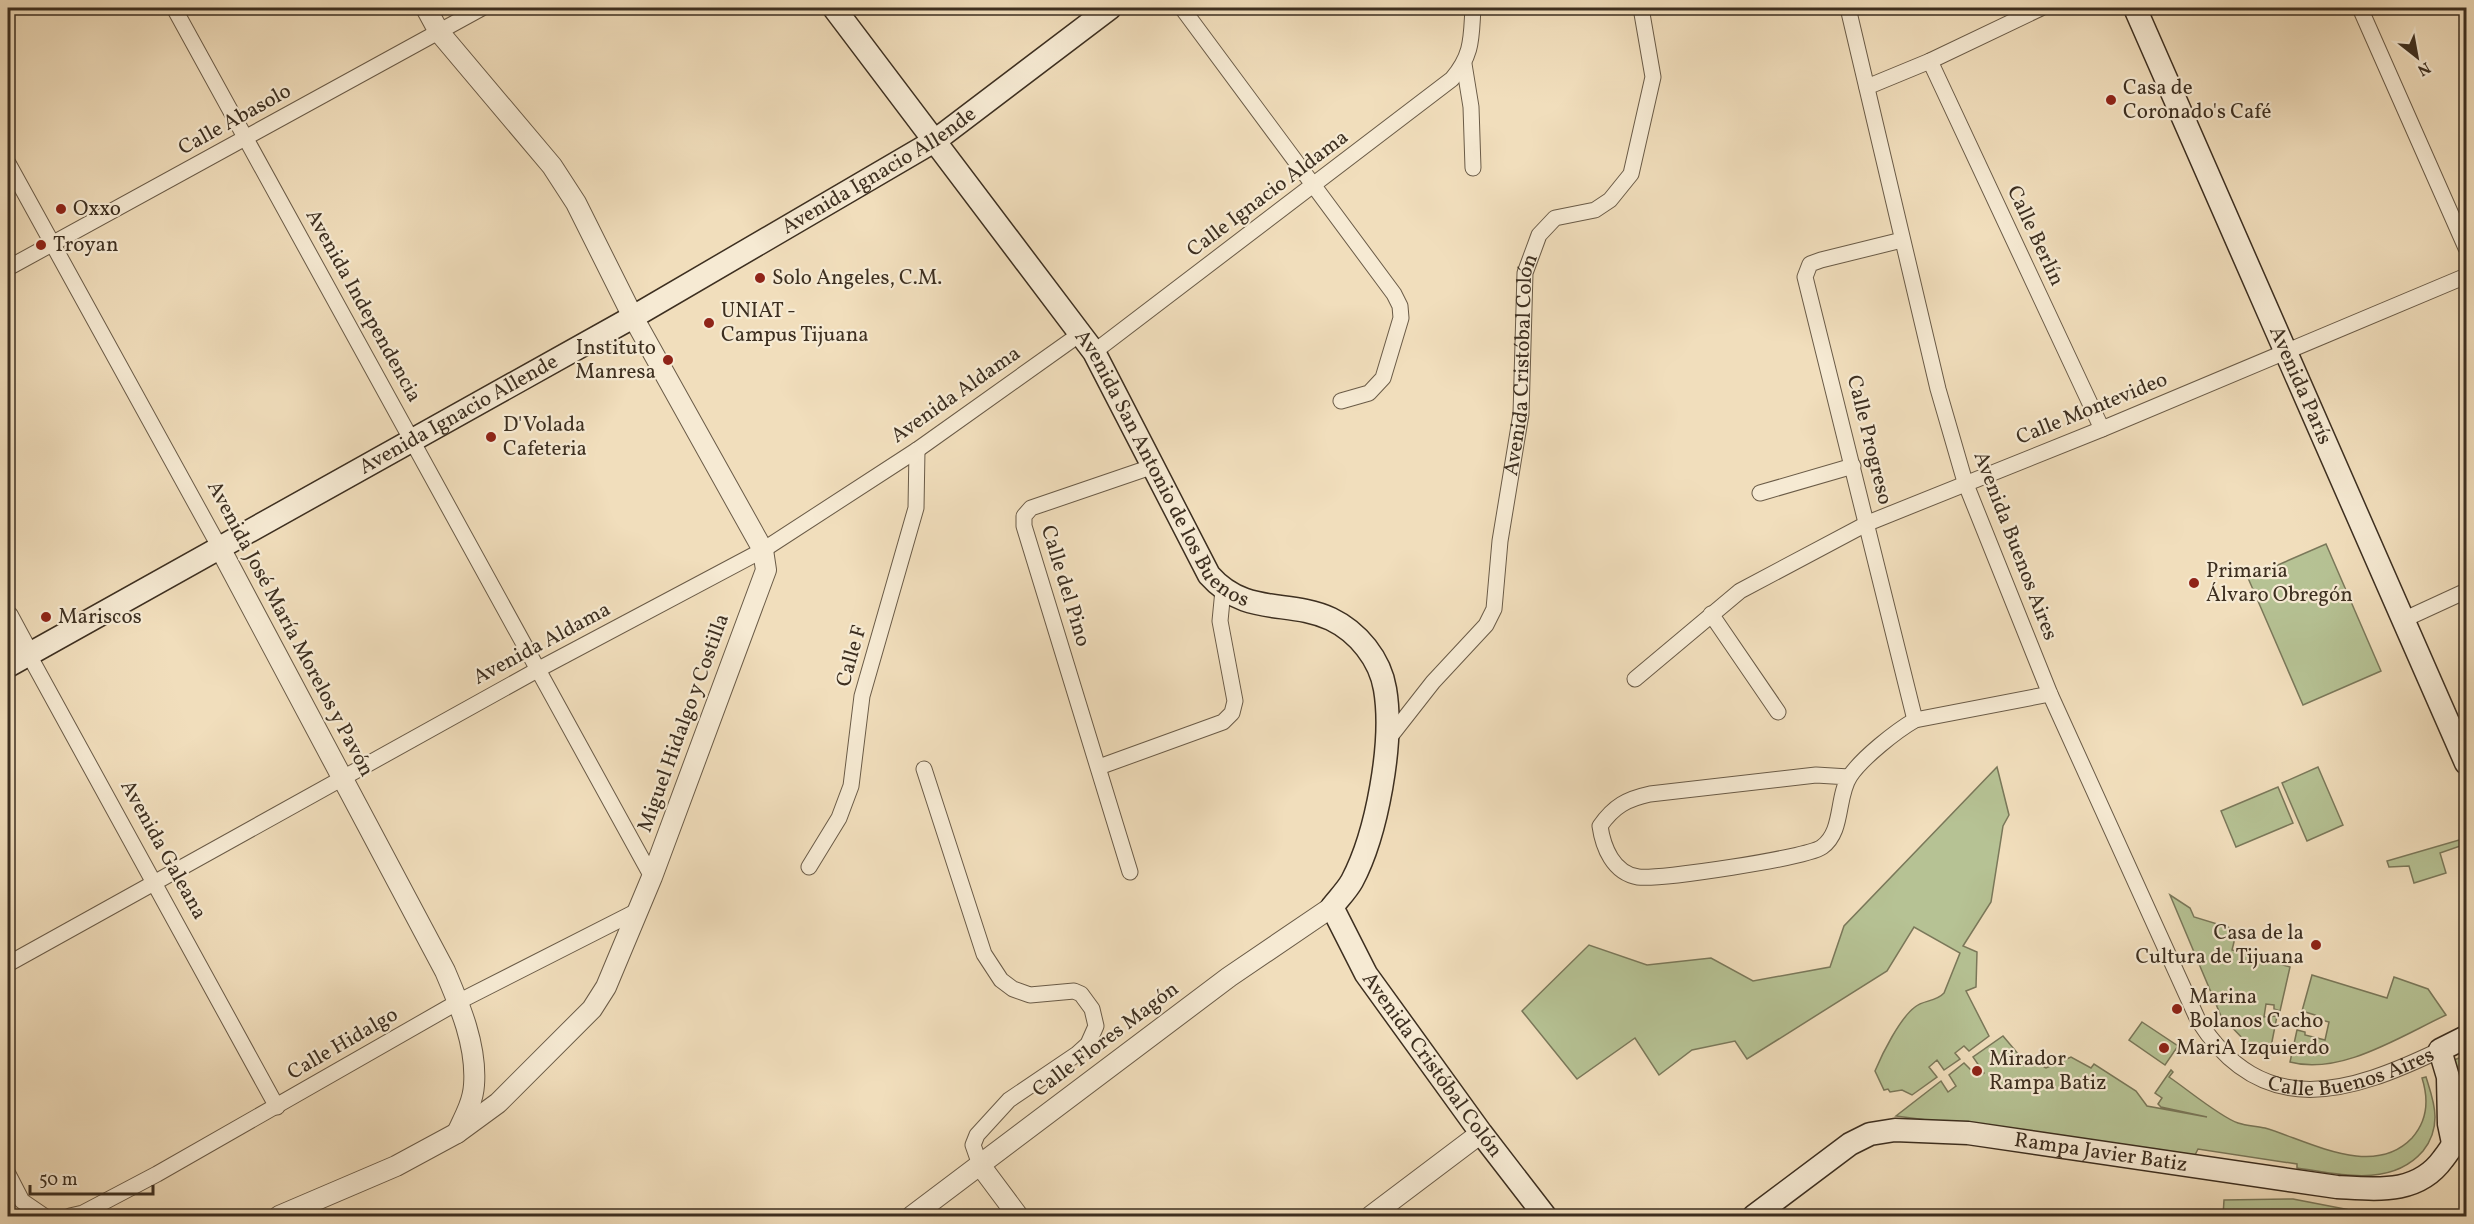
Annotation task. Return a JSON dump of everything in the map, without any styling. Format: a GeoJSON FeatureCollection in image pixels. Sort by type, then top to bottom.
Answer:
{"type":"FeatureCollection","features":[{"type":"Feature","properties":{"kind":"main road","name":"Avenida San Antonio de los Buenos"},"geometry":{"type":"LineString","coordinates":[[834,8],[1094,352],[1199,558],[1222,590],[1248,602],[1329,618],[1348,629],[1366,647],[1378,666],[1385,689],[1386,742],[1377,813],[1365,853],[1351,883],[1332,907]]}},
{"type":"Feature","properties":{"kind":"main road","name":"Avenida Ignacio Allende"},"geometry":{"type":"LineString","coordinates":[[8,666],[633,317],[936,140],[1110,8]]}},
{"type":"Feature","properties":{"kind":"main road","name":"Avenida París"},"geometry":{"type":"LineString","coordinates":[[2134,8],[2466,763]]}},
{"type":"Feature","properties":{"kind":"main road","name":"Avenida Cristóbal Colón"},"geometry":{"type":"LineString","coordinates":[[1332,907],[1366,974],[1481,1133],[1545,1216]]}},
{"type":"Feature","properties":{"kind":"main road","name":"Calle Buenos Aires"},"geometry":{"type":"LineString","coordinates":[[2440,1050],[2466,1037]]}},
{"type":"Feature","properties":{"kind":"main road"},"geometry":{"type":"LineString","coordinates":[[2440,1050],[2448,1077],[2449,1125],[2453,1143]]}},
{"type":"Feature","properties":{"kind":"main road","name":"Rampa Javier Batiz"},"geometry":{"type":"LineString","coordinates":[[1754,1216],[1850,1144],[1870,1134],[1895,1130],[1968,1133],[2337,1187],[2391,1190],[2410,1185],[2434,1170],[2466,1124]]}},
{"type":"Feature","properties":{"kind":"street","name":"Avenida Independencia"},"geometry":{"type":"LineString","coordinates":[[174,8],[652,877]]}},
{"type":"Feature","properties":{"kind":"street"},"geometry":{"type":"LineString","coordinates":[[426,8],[440,32],[552,166],[576,203],[633,317],[763,550]]}},
{"type":"Feature","properties":{"kind":"street","name":"Calle Abasolo"},"geometry":{"type":"LineString","coordinates":[[8,268],[482,8]]}},
{"type":"Feature","properties":{"kind":"street"},"geometry":{"type":"LineString","coordinates":[[1182,8],[1315,184],[1394,294],[1400,306],[1401,318],[1383,378],[1369,393],[1341,401]]}},
{"type":"Feature","properties":{"kind":"street"},"geometry":{"type":"LineString","coordinates":[[1473,8],[1471,48],[1464,64],[1471,107],[1473,168]]}},
{"type":"Feature","properties":{"kind":"street","name":"Avenida Cristóbal Colón"},"geometry":{"type":"LineString","coordinates":[[1386,742],[1433,682],[1486,625],[1494,609],[1500,541],[1521,414],[1525,273],[1539,235],[1555,219],[1595,210],[1610,200],[1631,174],[1653,77],[1641,8]]}},
{"type":"Feature","properties":{"kind":"street","name":"Avenida Buenos Aires"},"geometry":{"type":"LineString","coordinates":[[1848,8],[1938,389],[1965,482],[2050,694],[2198,1020],[2212,1043],[2234,1064]]}},
{"type":"Feature","properties":{"kind":"street"},"geometry":{"type":"LineString","coordinates":[[1867,87],[1930,61],[2041,8]]}},
{"type":"Feature","properties":{"kind":"street"},"geometry":{"type":"LineString","coordinates":[[2360,8],[2466,248]]}},
{"type":"Feature","properties":{"kind":"street","name":"Calle Berlín"},"geometry":{"type":"LineString","coordinates":[[1930,61],[2102,429]]}},
{"type":"Feature","properties":{"kind":"street","name":"Calle Ignacio Aldama"},"geometry":{"type":"LineString","coordinates":[[1094,352],[1452,79],[1464,64]]}},
{"type":"Feature","properties":{"kind":"street","name":"Avenida José María Morelos y Pavón"},"geometry":{"type":"LineString","coordinates":[[8,163],[220,548],[343,778],[458,1002],[470,1043],[474,1086],[469,1106],[457,1133]]}},
{"type":"Feature","properties":{"kind":"street","name":"Calle Progreso"},"geometry":{"type":"LineString","coordinates":[[1902,240],[1810,264],[1806,269],[1805,277],[1868,523],[1915,720]]}},
{"type":"Feature","properties":{"kind":"street","name":"Calle Montevideo"},"geometry":{"type":"LineString","coordinates":[[1635,679],[1711,614],[1766,575],[1868,523],[1965,482],[2102,429],[2466,276]]}},
{"type":"Feature","properties":{"kind":"street","name":"Avenida Aldama"},"geometry":{"type":"LineString","coordinates":[[8,964],[155,885],[539,669],[763,550],[917,450],[1080,334]]}},
{"type":"Feature","properties":{"kind":"street","name":"Calle F"},"geometry":{"type":"LineString","coordinates":[[809,867],[847,803],[862,696],[916,508],[917,450]]}},
{"type":"Feature","properties":{"kind":"street","name":"Calle del Pino"},"geometry":{"type":"LineString","coordinates":[[1099,767],[1024,526],[1024,516],[1031,508],[1154,466]]}},
{"type":"Feature","properties":{"kind":"street"},"geometry":{"type":"LineString","coordinates":[[1760,493],[1853,466]]}},
{"type":"Feature","properties":{"kind":"street","name":"Miguel Hidalgo y Costilla"},"geometry":{"type":"LineString","coordinates":[[279,1216],[396,1166],[457,1133],[498,1102],[592,1009],[606,987],[652,877],[766,570],[763,550]]}},
{"type":"Feature","properties":{"kind":"street"},"geometry":{"type":"LineString","coordinates":[[1130,872],[1099,767],[1223,722],[1232,713],[1235,701],[1220,621],[1222,590]]}},
{"type":"Feature","properties":{"kind":"street"},"geometry":{"type":"LineString","coordinates":[[2403,620],[2466,591]]}},
{"type":"Feature","properties":{"kind":"street"},"geometry":{"type":"LineString","coordinates":[[1711,614],[1778,712]]}},
{"type":"Feature","properties":{"kind":"street","name":"Avenida Galeana"},"geometry":{"type":"LineString","coordinates":[[8,616],[277,1107]]}},
{"type":"Feature","properties":{"kind":"street"},"geometry":{"type":"LineString","coordinates":[[1849,777],[1816,775],[1650,794],[1629,799],[1616,807],[1600,826],[1602,841],[1614,864],[1638,877],[1721,868],[1807,854],[1821,848],[1831,839],[1849,777],[1896,731],[1915,720],[2050,694]]}},
{"type":"Feature","properties":{"kind":"street"},"geometry":{"type":"LineString","coordinates":[[924,769],[984,954],[992,970],[1001,980],[1030,995],[1074,991],[1081,994],[1092,1009],[1096,1026],[1088,1044],[1009,1100],[977,1136],[973,1145],[980,1165],[1018,1216]]}},
{"type":"Feature","properties":{"kind":"street","name":"Calle Flores Magón"},"geometry":{"type":"LineString","coordinates":[[912,1216],[1229,977],[1332,907]]}},
{"type":"Feature","properties":{"kind":"street","name":"Calle Hidalgo"},"geometry":{"type":"LineString","coordinates":[[70,1216],[83,1213],[147,1180],[458,1002],[639,910]]}},
{"type":"Feature","properties":{"kind":"street","name":"Calle Buenos Aires"},"geometry":{"type":"LineString","coordinates":[[2234,1064],[2279,1085],[2315,1091],[2350,1086],[2400,1069],[2440,1050]]}},
{"type":"Feature","properties":{"kind":"street"},"geometry":{"type":"LineString","coordinates":[[1371,1216],[1481,1133]]}},
{"type":"Feature","properties":{"kind":"street"},"geometry":{"type":"LineString","coordinates":[[8,1174],[21,1201],[44,1216]]}},
{"type":"Feature","properties":{"kind":"green space"},"geometry":{"type":"Polygon","coordinates":[[[2326,544],[2381,671],[2303,705],[2248,578],[2326,544]]]}},
{"type":"Feature","properties":{"kind":"green space"},"geometry":{"type":"Polygon","coordinates":[[[1997,767],[2009,815],[2003,826],[1991,902],[1963,946],[1977,952],[1976,987],[1966,991],[1989,1036],[1969,1051],[1964,1046],[1955,1053],[1960,1059],[1944,1070],[1937,1060],[1929,1067],[1937,1077],[1912,1095],[1902,1090],[1890,1092],[1888,1089],[1884,1090],[1875,1071],[1892,1037],[1909,1012],[1918,1005],[1944,993],[1960,953],[1914,927],[1887,971],[1747,1059],[1735,1041],[1692,1050],[1659,1075],[1635,1038],[1577,1079],[1522,1011],[1589,945],[1647,965],[1711,958],[1753,981],[1830,967],[1844,926],[1997,767]]]}},
{"type":"Feature","properties":{"kind":"green space"},"geometry":{"type":"Polygon","coordinates":[[[2318,767],[2343,825],[2307,841],[2282,783],[2318,767]]]}},
{"type":"Feature","properties":{"kind":"green space"},"geometry":{"type":"Polygon","coordinates":[[[2278,787],[2293,823],[2236,847],[2221,811],[2278,787]]]}},
{"type":"Feature","properties":{"kind":"green space"},"geometry":{"type":"Polygon","coordinates":[[[2466,838],[2466,844],[2440,853],[2446,873],[2414,883],[2409,866],[2389,867],[2387,861],[2466,838]]]}},
{"type":"Feature","properties":{"kind":"green space"},"geometry":{"type":"Polygon","coordinates":[[[2170,895],[2190,908],[2194,917],[2237,930],[2232,950],[2290,967],[2280,1011],[2274,1009],[2274,1005],[2266,1004],[2264,1017],[2277,1016],[2269,1057],[2248,1044],[2221,1016],[2170,895]]]}},
{"type":"Feature","properties":{"kind":"green space"},"geometry":{"type":"Polygon","coordinates":[[[2312,975],[2387,998],[2394,977],[2428,989],[2446,1015],[2390,1043],[2349,1059],[2329,1064],[2309,1065],[2290,1062],[2297,1030],[2305,1032],[2305,1035],[2325,1040],[2329,1022],[2314,1018],[2315,1015],[2302,1011],[2312,975]]]}},
{"type":"Feature","properties":{"kind":"green space"},"geometry":{"type":"Polygon","coordinates":[[[2142,1022],[2178,1046],[2165,1065],[2129,1040],[2142,1022]]]}},
{"type":"Feature","properties":{"kind":"green space"},"geometry":{"type":"Polygon","coordinates":[[[2003,1036],[2019,1055],[2046,1068],[2071,1057],[2091,1068],[2094,1064],[2136,1091],[2147,1106],[2207,1117],[2161,1107],[2158,1104],[2162,1098],[2155,1093],[2171,1070],[2173,1072],[2169,1077],[2231,1120],[2265,1128],[2321,1148],[2360,1156],[2379,1156],[2396,1150],[2412,1138],[2426,1110],[2426,1094],[2422,1078],[2426,1077],[2434,1107],[2433,1131],[2426,1147],[2410,1163],[2396,1170],[2364,1176],[2297,1168],[2297,1164],[2198,1149],[2195,1155],[1896,1116],[1941,1081],[1948,1092],[1956,1086],[1949,1075],[1964,1063],[1978,1077],[1984,1073],[1973,1057],[2003,1036]]]}},
{"type":"Feature","properties":{"kind":"green space"},"geometry":{"type":"Polygon","coordinates":[[[2466,1055],[2463,1089],[2452,1061],[2466,1055]]]}},
{"type":"Feature","properties":{"kind":"green space"},"geometry":{"type":"Polygon","coordinates":[[[2293,1199],[2381,1216],[2223,1216],[2224,1200],[2293,1199]]]}},
{"type":"Feature","properties":{"kind":"place","name":"Casa de Coronado's Café"},"geometry":{"type":"Point","coordinates":[2111,100]}},
{"type":"Feature","properties":{"kind":"place","name":"Oxxo"},"geometry":{"type":"Point","coordinates":[61,209]}},
{"type":"Feature","properties":{"kind":"place","name":"Troyan"},"geometry":{"type":"Point","coordinates":[41,245]}},
{"type":"Feature","properties":{"kind":"place","name":"Solo Angeles, C.M."},"geometry":{"type":"Point","coordinates":[760,278]}},
{"type":"Feature","properties":{"kind":"place","name":"UNIAT - Campus Tijuana"},"geometry":{"type":"Point","coordinates":[709,323]}},
{"type":"Feature","properties":{"kind":"place","name":"Instituto Manresa"},"geometry":{"type":"Point","coordinates":[668,360]}},
{"type":"Feature","properties":{"kind":"place","name":"D'Volada Cafeteria"},"geometry":{"type":"Point","coordinates":[491,437]}},
{"type":"Feature","properties":{"kind":"place","name":"Primaria Álvaro Obregón"},"geometry":{"type":"Point","coordinates":[2194,583]}},
{"type":"Feature","properties":{"kind":"place","name":"Mariscos"},"geometry":{"type":"Point","coordinates":[46,617]}},
{"type":"Feature","properties":{"kind":"place","name":"Casa de la Cultura de Tijuana"},"geometry":{"type":"Point","coordinates":[2316,945]}},
{"type":"Feature","properties":{"kind":"place","name":"Marina Bolanos Cacho"},"geometry":{"type":"Point","coordinates":[2177,1009]}},
{"type":"Feature","properties":{"kind":"place","name":"MariA Izquierdo"},"geometry":{"type":"Point","coordinates":[2164,1048]}},
{"type":"Feature","properties":{"kind":"place","name":"Mirador Rampa Batiz"},"geometry":{"type":"Point","coordinates":[1977,1071]}}]}
